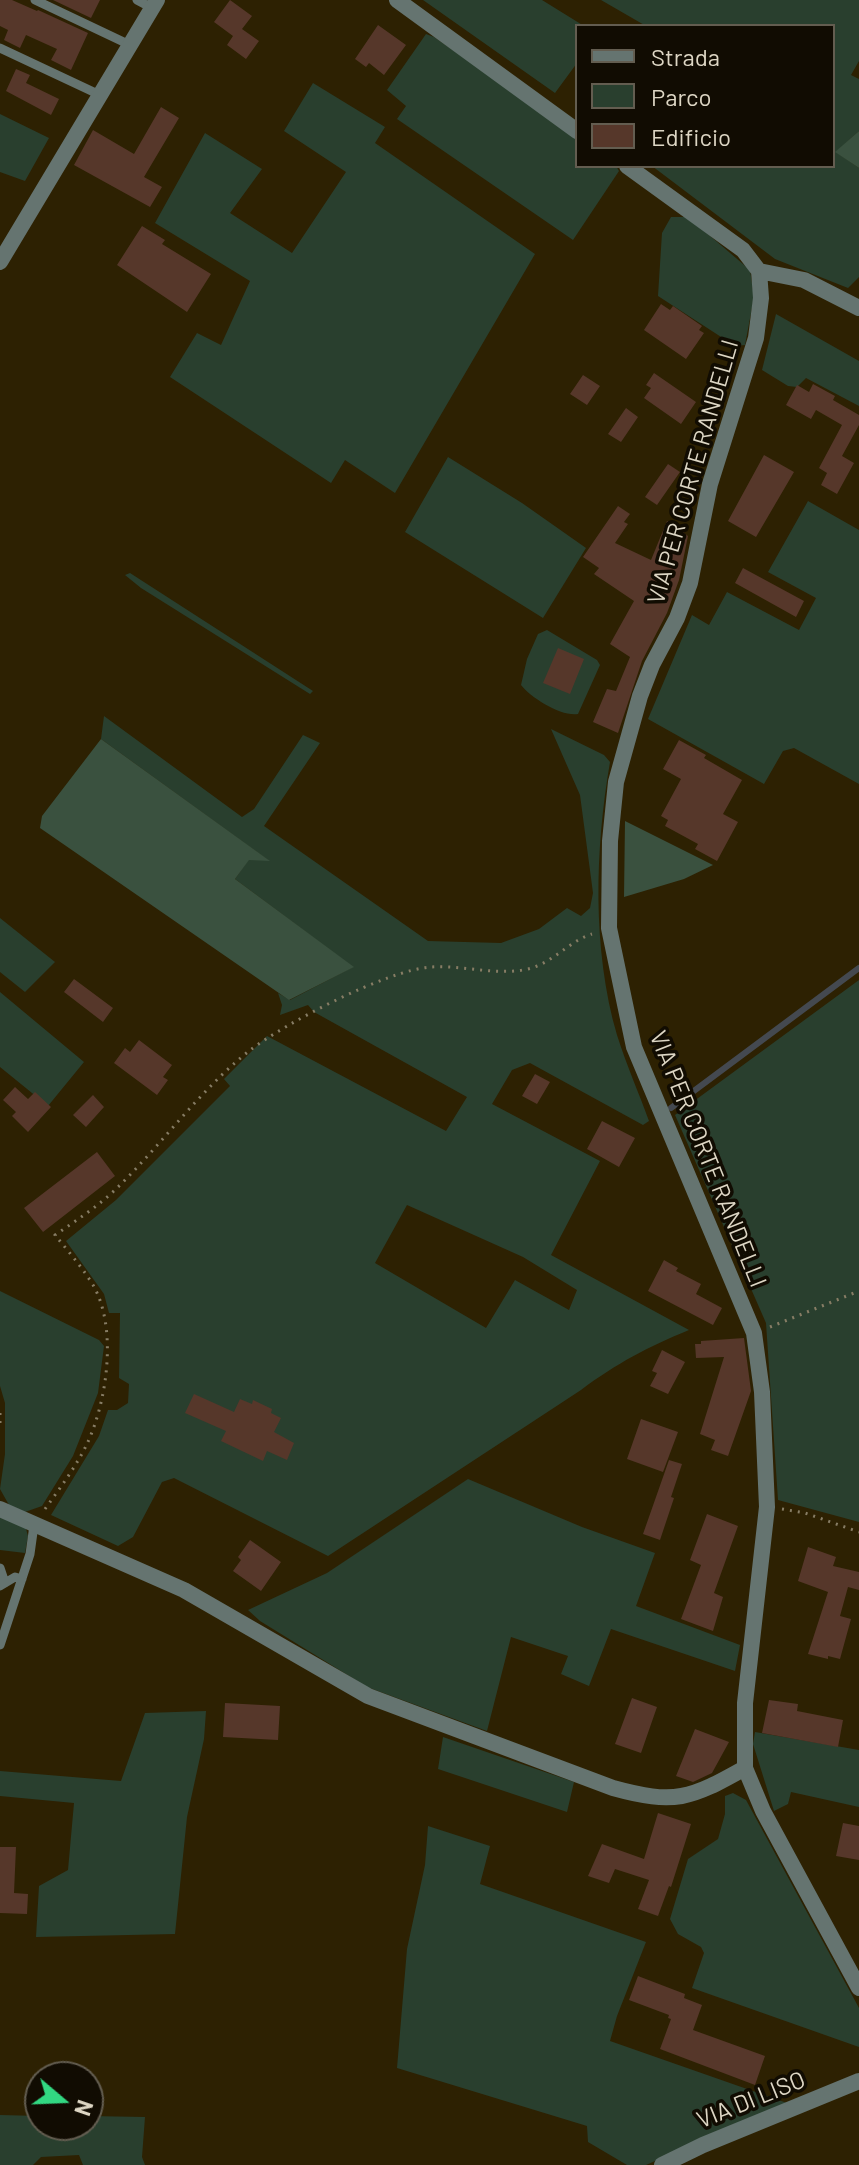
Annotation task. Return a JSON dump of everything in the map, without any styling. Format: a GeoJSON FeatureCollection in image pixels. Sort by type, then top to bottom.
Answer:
{"type":"FeatureCollection","features":[{"type":"Feature","properties":{"kind":"street"},"geometry":{"type":"LineString","coordinates":[[397,0],[575,130]]}},
{"type":"Feature","properties":{"kind":"street"},"geometry":{"type":"LineString","coordinates":[[0,262],[130,45],[148,3]]}},
{"type":"Feature","properties":{"kind":"street"},"geometry":{"type":"LineString","coordinates":[[630,168],[733,242],[759,271],[804,280],[859,308]]}},
{"type":"Feature","properties":{"kind":"street","name":"VIA PER CORTE RANDELLI"},"geometry":{"type":"LineString","coordinates":[[759,271],[761,298],[756,338],[710,484],[690,583],[640,696],[616,782],[610,841],[609,928],[634,1047],[754,1333],[762,1392],[767,1507],[745,1703],[745,1768],[763,1811],[859,1988]]}},
{"type":"Feature","properties":{"kind":"street"},"geometry":{"type":"LineString","coordinates":[[0,1509],[184,1590],[368,1696],[613,1788],[647,1797],[681,1798],[745,1768]]}},
{"type":"Feature","properties":{"kind":"street","name":"VIA DI LISO"},"geometry":{"type":"LineString","coordinates":[[662,2165],[859,2081]]}},
{"type":"Feature","properties":{"kind":"lane"},"geometry":{"type":"LineString","coordinates":[[35,0],[130,45]]}},
{"type":"Feature","properties":{"kind":"lane"},"geometry":{"type":"LineString","coordinates":[[0,48],[100,95]]}},
{"type":"Feature","properties":{"kind":"lane"},"geometry":{"type":"LineString","coordinates":[[0,1645],[30,1554],[34,1525]]}},
{"type":"Feature","properties":{"kind":"lane"},"geometry":{"type":"LineString","coordinates":[[0,1568],[3,1584],[15,1577],[22,1579]]}},
{"type":"Feature","properties":{"kind":"path"},"geometry":{"type":"LineString","coordinates":[[34,1525],[87,1444],[105,1381],[109,1354],[103,1309],[93,1285],[55,1235],[118,1187],[162,1137],[249,1051],[296,1020],[393,976],[418,968],[436,966],[511,971],[531,968],[549,961],[585,936],[609,928]]}},
{"type":"Feature","properties":{"kind":"path"},"geometry":{"type":"LineString","coordinates":[[754,1333],[859,1291]]}},
{"type":"Feature","properties":{"kind":"path"},"geometry":{"type":"LineString","coordinates":[[0,1413],[0,1425]]}},
{"type":"Feature","properties":{"kind":"path"},"geometry":{"type":"LineString","coordinates":[[767,1507],[805,1513],[859,1532]]}},
{"type":"Feature","properties":{"kind":"green space"},"geometry":{"type":"Polygon","coordinates":[[[423,0],[542,0],[581,24],[575,24],[575,66],[555,93],[423,0]]]}},
{"type":"Feature","properties":{"kind":"green space"},"geometry":{"type":"Polygon","coordinates":[[[601,0],[859,0],[859,61],[851,75],[859,79],[859,131],[836,152],[859,168],[859,277],[848,288],[775,259],[655,168],[835,168],[835,24],[643,24],[601,0]]]}},
{"type":"Feature","properties":{"kind":"green space"},"geometry":{"type":"Polygon","coordinates":[[[426,34],[575,135],[575,168],[617,168],[619,171],[573,240],[397,119],[406,106],[387,90],[426,34]]]}},
{"type":"Feature","properties":{"kind":"green space"},"geometry":{"type":"Polygon","coordinates":[[[313,83],[385,127],[375,143],[535,254],[395,493],[345,460],[331,483],[170,377],[197,333],[221,345],[250,281],[155,223],[205,133],[262,169],[230,213],[292,253],[346,172],[284,131],[313,83]]]}},
{"type":"Feature","properties":{"kind":"green space"},"geometry":{"type":"Polygon","coordinates":[[[0,114],[49,138],[25,181],[0,172],[0,114]]]}},
{"type":"Feature","properties":{"kind":"green space"},"geometry":{"type":"Polygon","coordinates":[[[859,131],[859,168],[835,152],[859,131]]]}},
{"type":"Feature","properties":{"kind":"green space"},"geometry":{"type":"Polygon","coordinates":[[[671,217],[688,217],[750,270],[754,297],[745,345],[735,346],[658,296],[662,233],[671,217]]]}},
{"type":"Feature","properties":{"kind":"green space"},"geometry":{"type":"Polygon","coordinates":[[[776,314],[859,361],[859,406],[806,378],[797,387],[788,386],[762,370],[776,314]]]}},
{"type":"Feature","properties":{"kind":"green space"},"geometry":{"type":"Polygon","coordinates":[[[448,457],[586,548],[543,618],[405,532],[448,457]]]}},
{"type":"Feature","properties":{"kind":"green space"},"geometry":{"type":"Polygon","coordinates":[[[808,501],[859,530],[859,784],[794,748],[783,751],[764,784],[648,719],[692,615],[709,625],[727,592],[799,630],[816,598],[768,572],[808,501]]]}},
{"type":"Feature","properties":{"kind":"green space"},"geometry":{"type":"Polygon","coordinates":[[[130,573],[313,691],[310,694],[141,588],[125,575],[130,573]]]}},
{"type":"Feature","properties":{"kind":"green space"},"geometry":{"type":"Polygon","coordinates":[[[547,630],[597,660],[600,665],[578,714],[564,713],[547,706],[521,685],[527,659],[538,634],[547,630]]]}},
{"type":"Feature","properties":{"kind":"green space"},"geometry":{"type":"Polygon","coordinates":[[[104,716],[242,817],[254,809],[303,735],[320,743],[264,826],[428,941],[501,943],[539,929],[567,908],[581,916],[590,908],[593,893],[580,795],[551,729],[604,755],[610,762],[599,864],[603,968],[617,1035],[649,1121],[643,1125],[530,1063],[512,1070],[492,1104],[600,1161],[551,1255],[689,1330],[646,1349],[607,1372],[328,1556],[174,1478],[162,1482],[133,1537],[118,1546],[51,1515],[99,1436],[108,1410],[117,1410],[128,1403],[129,1384],[119,1378],[120,1313],[109,1313],[104,1294],[66,1241],[116,1200],[230,1086],[224,1079],[267,1036],[446,1131],[467,1097],[314,1012],[308,1005],[280,1015],[282,1005],[278,993],[290,1000],[353,967],[235,879],[249,859],[268,860],[101,739],[104,716]],[[407,1205],[375,1263],[486,1328],[515,1280],[569,1310],[577,1290],[523,1257],[407,1205]]]}},
{"type":"Feature","properties":{"kind":"green space"},"geometry":{"type":"Polygon","coordinates":[[[101,739],[270,861],[249,860],[235,879],[354,967],[289,1000],[40,828],[42,816],[101,739]]]}},
{"type":"Feature","properties":{"kind":"green space"},"geometry":{"type":"Polygon","coordinates":[[[625,821],[713,865],[684,879],[624,897],[625,821]]]}},
{"type":"Feature","properties":{"kind":"green space"},"geometry":{"type":"Polygon","coordinates":[[[0,918],[55,962],[25,992],[0,972],[0,918]]]}},
{"type":"Feature","properties":{"kind":"green space"},"geometry":{"type":"Polygon","coordinates":[[[859,980],[859,1522],[778,1500],[766,1323],[675,1115],[859,980]]]}},
{"type":"Feature","properties":{"kind":"green space"},"geometry":{"type":"Polygon","coordinates":[[[0,992],[84,1062],[48,1106],[0,1067],[0,992]]]}},
{"type":"Feature","properties":{"kind":"green space"},"geometry":{"type":"Polygon","coordinates":[[[0,1291],[99,1340],[104,1346],[98,1393],[73,1456],[42,1506],[25,1512],[9,1505],[0,1489],[5,1454],[5,1403],[0,1386],[0,1291]]]}},
{"type":"Feature","properties":{"kind":"green space"},"geometry":{"type":"Polygon","coordinates":[[[468,1479],[582,1527],[655,1553],[636,1606],[740,1645],[735,1671],[611,1629],[589,1686],[561,1674],[568,1656],[511,1637],[487,1731],[367,1687],[260,1621],[248,1610],[327,1573],[468,1479]]]}},
{"type":"Feature","properties":{"kind":"green space"},"geometry":{"type":"Polygon","coordinates":[[[0,1512],[25,1525],[28,1536],[25,1553],[0,1550],[0,1512]]]}},
{"type":"Feature","properties":{"kind":"green space"},"geometry":{"type":"Polygon","coordinates":[[[206,1711],[204,1739],[187,1817],[175,1934],[36,1937],[39,1886],[68,1870],[74,1803],[0,1796],[0,1771],[121,1781],[145,1713],[206,1711]]]}},
{"type":"Feature","properties":{"kind":"green space"},"geometry":{"type":"Polygon","coordinates":[[[755,1732],[859,1750],[859,1807],[791,1792],[788,1804],[774,1811],[753,1744],[755,1732]]]}},
{"type":"Feature","properties":{"kind":"green space"},"geometry":{"type":"Polygon","coordinates":[[[443,1737],[574,1782],[567,1812],[438,1769],[443,1737]]]}},
{"type":"Feature","properties":{"kind":"green space"},"geometry":{"type":"Polygon","coordinates":[[[733,1793],[746,1800],[859,2008],[859,2047],[692,1988],[704,1953],[701,1947],[678,1934],[670,1919],[688,1859],[718,1839],[725,1814],[725,1796],[733,1793]]]}},
{"type":"Feature","properties":{"kind":"green space"},"geometry":{"type":"Polygon","coordinates":[[[428,1826],[490,1846],[480,1884],[646,1942],[610,2041],[787,2103],[646,2165],[627,2165],[588,2142],[587,2126],[397,2068],[407,1949],[425,1865],[428,1826]]]}},
{"type":"Feature","properties":{"kind":"green space"},"geometry":{"type":"Polygon","coordinates":[[[0,2115],[24,2116],[24,2141],[104,2141],[104,2116],[145,2117],[142,2157],[145,2165],[83,2165],[79,2155],[41,2157],[33,2165],[0,2165],[0,2115]]]}},
{"type":"Feature","properties":{"kind":"building"},"geometry":{"type":"Polygon","coordinates":[[[0,0],[12,0],[88,33],[71,70],[51,60],[57,49],[26,35],[20,48],[4,40],[8,30],[0,26],[0,0]]]}},
{"type":"Feature","properties":{"kind":"building"},"geometry":{"type":"Polygon","coordinates":[[[53,0],[100,0],[91,18],[53,0]]]}},
{"type":"Feature","properties":{"kind":"building"},"geometry":{"type":"Polygon","coordinates":[[[230,0],[252,16],[242,29],[259,41],[246,59],[227,45],[233,36],[214,22],[230,0]]]}},
{"type":"Feature","properties":{"kind":"building"},"geometry":{"type":"Polygon","coordinates":[[[378,25],[406,45],[384,75],[369,63],[366,67],[355,59],[378,25]]]}},
{"type":"Feature","properties":{"kind":"building"},"geometry":{"type":"Polygon","coordinates":[[[16,69],[30,75],[26,83],[59,99],[51,115],[6,91],[16,69]]]}},
{"type":"Feature","properties":{"kind":"building"},"geometry":{"type":"Polygon","coordinates":[[[161,107],[179,118],[144,177],[162,187],[150,207],[74,165],[93,130],[134,154],[161,107]]]}},
{"type":"Feature","properties":{"kind":"building"},"geometry":{"type":"Polygon","coordinates":[[[142,226],[165,240],[162,244],[211,274],[187,312],[117,265],[142,226]]]}},
{"type":"Feature","properties":{"kind":"building"},"geometry":{"type":"Polygon","coordinates":[[[661,304],[670,310],[673,306],[702,326],[699,330],[704,333],[686,359],[644,330],[661,304]]]}},
{"type":"Feature","properties":{"kind":"building"},"geometry":{"type":"Polygon","coordinates":[[[654,373],[696,402],[681,424],[644,398],[651,388],[646,385],[654,373]]]}},
{"type":"Feature","properties":{"kind":"building"},"geometry":{"type":"Polygon","coordinates":[[[583,375],[600,386],[587,405],[570,394],[583,375]]]}},
{"type":"Feature","properties":{"kind":"building"},"geometry":{"type":"Polygon","coordinates":[[[813,384],[859,415],[859,425],[842,456],[854,463],[837,494],[821,485],[827,473],[819,468],[842,425],[816,410],[811,419],[786,405],[797,385],[809,392],[813,384]]]}},
{"type":"Feature","properties":{"kind":"building"},"geometry":{"type":"Polygon","coordinates":[[[626,408],[638,417],[621,442],[608,434],[626,408]]]}},
{"type":"Feature","properties":{"kind":"building"},"geometry":{"type":"Polygon","coordinates":[[[764,455],[794,472],[756,537],[728,521],[764,455]]]}},
{"type":"Feature","properties":{"kind":"building"},"geometry":{"type":"Polygon","coordinates":[[[668,464],[680,472],[657,505],[645,497],[668,464]]]}},
{"type":"Feature","properties":{"kind":"building"},"geometry":{"type":"Polygon","coordinates":[[[618,506],[630,514],[624,522],[628,524],[615,543],[651,560],[667,521],[683,527],[683,532],[688,536],[679,580],[667,613],[642,661],[618,733],[593,722],[607,689],[616,691],[630,657],[610,644],[634,601],[594,574],[599,568],[583,557],[618,506]]]}},
{"type":"Feature","properties":{"kind":"building"},"geometry":{"type":"Polygon","coordinates":[[[743,568],[804,601],[796,617],[735,583],[743,568]]]}},
{"type":"Feature","properties":{"kind":"building"},"geometry":{"type":"Polygon","coordinates":[[[558,648],[584,659],[570,694],[543,683],[558,648]]]}},
{"type":"Feature","properties":{"kind":"building"},"geometry":{"type":"Polygon","coordinates":[[[679,740],[742,780],[723,814],[738,822],[717,861],[695,849],[698,844],[665,826],[668,820],[661,816],[681,779],[663,769],[679,740]]]}},
{"type":"Feature","properties":{"kind":"building"},"geometry":{"type":"Polygon","coordinates":[[[74,979],[113,1008],[103,1022],[64,992],[74,979]]]}},
{"type":"Feature","properties":{"kind":"building"},"geometry":{"type":"Polygon","coordinates":[[[139,1040],[172,1065],[163,1077],[168,1080],[157,1095],[114,1063],[125,1048],[130,1052],[139,1040]]]}},
{"type":"Feature","properties":{"kind":"building"},"geometry":{"type":"Polygon","coordinates":[[[535,1074],[550,1082],[537,1104],[522,1096],[535,1074]]]}},
{"type":"Feature","properties":{"kind":"building"},"geometry":{"type":"Polygon","coordinates":[[[15,1087],[28,1099],[35,1092],[51,1107],[28,1132],[12,1116],[16,1112],[3,1100],[15,1087]]]}},
{"type":"Feature","properties":{"kind":"building"},"geometry":{"type":"Polygon","coordinates":[[[93,1095],[104,1107],[86,1127],[73,1115],[93,1095]]]}},
{"type":"Feature","properties":{"kind":"building"},"geometry":{"type":"Polygon","coordinates":[[[602,1121],[635,1138],[619,1167],[587,1149],[602,1121]]]}},
{"type":"Feature","properties":{"kind":"building"},"geometry":{"type":"Polygon","coordinates":[[[97,1152],[115,1176],[43,1232],[24,1208],[97,1152]]]}},
{"type":"Feature","properties":{"kind":"building"},"geometry":{"type":"Polygon","coordinates":[[[664,1260],[678,1268],[676,1271],[701,1284],[696,1294],[722,1308],[713,1325],[648,1291],[664,1260]]]}},
{"type":"Feature","properties":{"kind":"building"},"geometry":{"type":"Polygon","coordinates":[[[744,1338],[751,1391],[728,1456],[711,1450],[715,1440],[700,1434],[724,1357],[696,1358],[695,1344],[744,1338]]]}},
{"type":"Feature","properties":{"kind":"building"},"geometry":{"type":"Polygon","coordinates":[[[662,1350],[685,1362],[668,1394],[650,1386],[657,1373],[652,1371],[662,1350]]]}},
{"type":"Feature","properties":{"kind":"building"},"geometry":{"type":"Polygon","coordinates":[[[194,1394],[234,1412],[240,1399],[252,1404],[253,1400],[272,1409],[271,1413],[281,1418],[274,1432],[294,1443],[287,1460],[267,1451],[263,1461],[221,1441],[226,1431],[185,1413],[194,1394]]]}},
{"type":"Feature","properties":{"kind":"building"},"geometry":{"type":"Polygon","coordinates":[[[641,1419],[678,1432],[663,1472],[627,1459],[641,1419]]]}},
{"type":"Feature","properties":{"kind":"building"},"geometry":{"type":"Polygon","coordinates":[[[669,1460],[682,1464],[660,1540],[643,1534],[669,1460]]]}},
{"type":"Feature","properties":{"kind":"building"},"geometry":{"type":"Polygon","coordinates":[[[707,1514],[738,1526],[714,1593],[723,1597],[713,1631],[681,1619],[701,1565],[690,1560],[707,1514]]]}},
{"type":"Feature","properties":{"kind":"building"},"geometry":{"type":"Polygon","coordinates":[[[250,1540],[281,1562],[261,1591],[233,1571],[250,1540]]]}},
{"type":"Feature","properties":{"kind":"building"},"geometry":{"type":"Polygon","coordinates":[[[808,1547],[836,1557],[833,1566],[859,1572],[859,1590],[848,1587],[840,1616],[851,1619],[840,1659],[808,1654],[828,1592],[798,1581],[808,1547]]]}},
{"type":"Feature","properties":{"kind":"building"},"geometry":{"type":"Polygon","coordinates":[[[632,1698],[657,1707],[641,1753],[615,1744],[632,1698]]]}},
{"type":"Feature","properties":{"kind":"building"},"geometry":{"type":"Polygon","coordinates":[[[769,1700],[798,1704],[797,1711],[843,1720],[838,1747],[762,1733],[769,1700]]]}},
{"type":"Feature","properties":{"kind":"building"},"geometry":{"type":"Polygon","coordinates":[[[225,1703],[280,1706],[278,1740],[223,1737],[225,1703]]]}},
{"type":"Feature","properties":{"kind":"building"},"geometry":{"type":"Polygon","coordinates":[[[695,1729],[729,1742],[712,1773],[693,1782],[676,1776],[695,1729]]]}},
{"type":"Feature","properties":{"kind":"building"},"geometry":{"type":"Polygon","coordinates":[[[658,1813],[691,1824],[671,1887],[658,1916],[638,1909],[649,1880],[615,1869],[609,1883],[588,1876],[602,1844],[644,1859],[658,1813]]]}},
{"type":"Feature","properties":{"kind":"building"},"geometry":{"type":"Polygon","coordinates":[[[843,1823],[859,1826],[859,1860],[836,1856],[843,1823]]]}},
{"type":"Feature","properties":{"kind":"building"},"geometry":{"type":"Polygon","coordinates":[[[0,1847],[16,1847],[14,1893],[28,1894],[27,1914],[0,1913],[0,1847]]]}},
{"type":"Feature","properties":{"kind":"building"},"geometry":{"type":"Polygon","coordinates":[[[638,1976],[685,1994],[684,1998],[702,2005],[693,2030],[765,2056],[755,2085],[660,2049],[671,2019],[669,2015],[629,2000],[638,1976]]]}},
{"type":"Feature","properties":{"kind":"waterway"},"geometry":{"type":"LineString","coordinates":[[671,1108],[859,968]]}}]}
